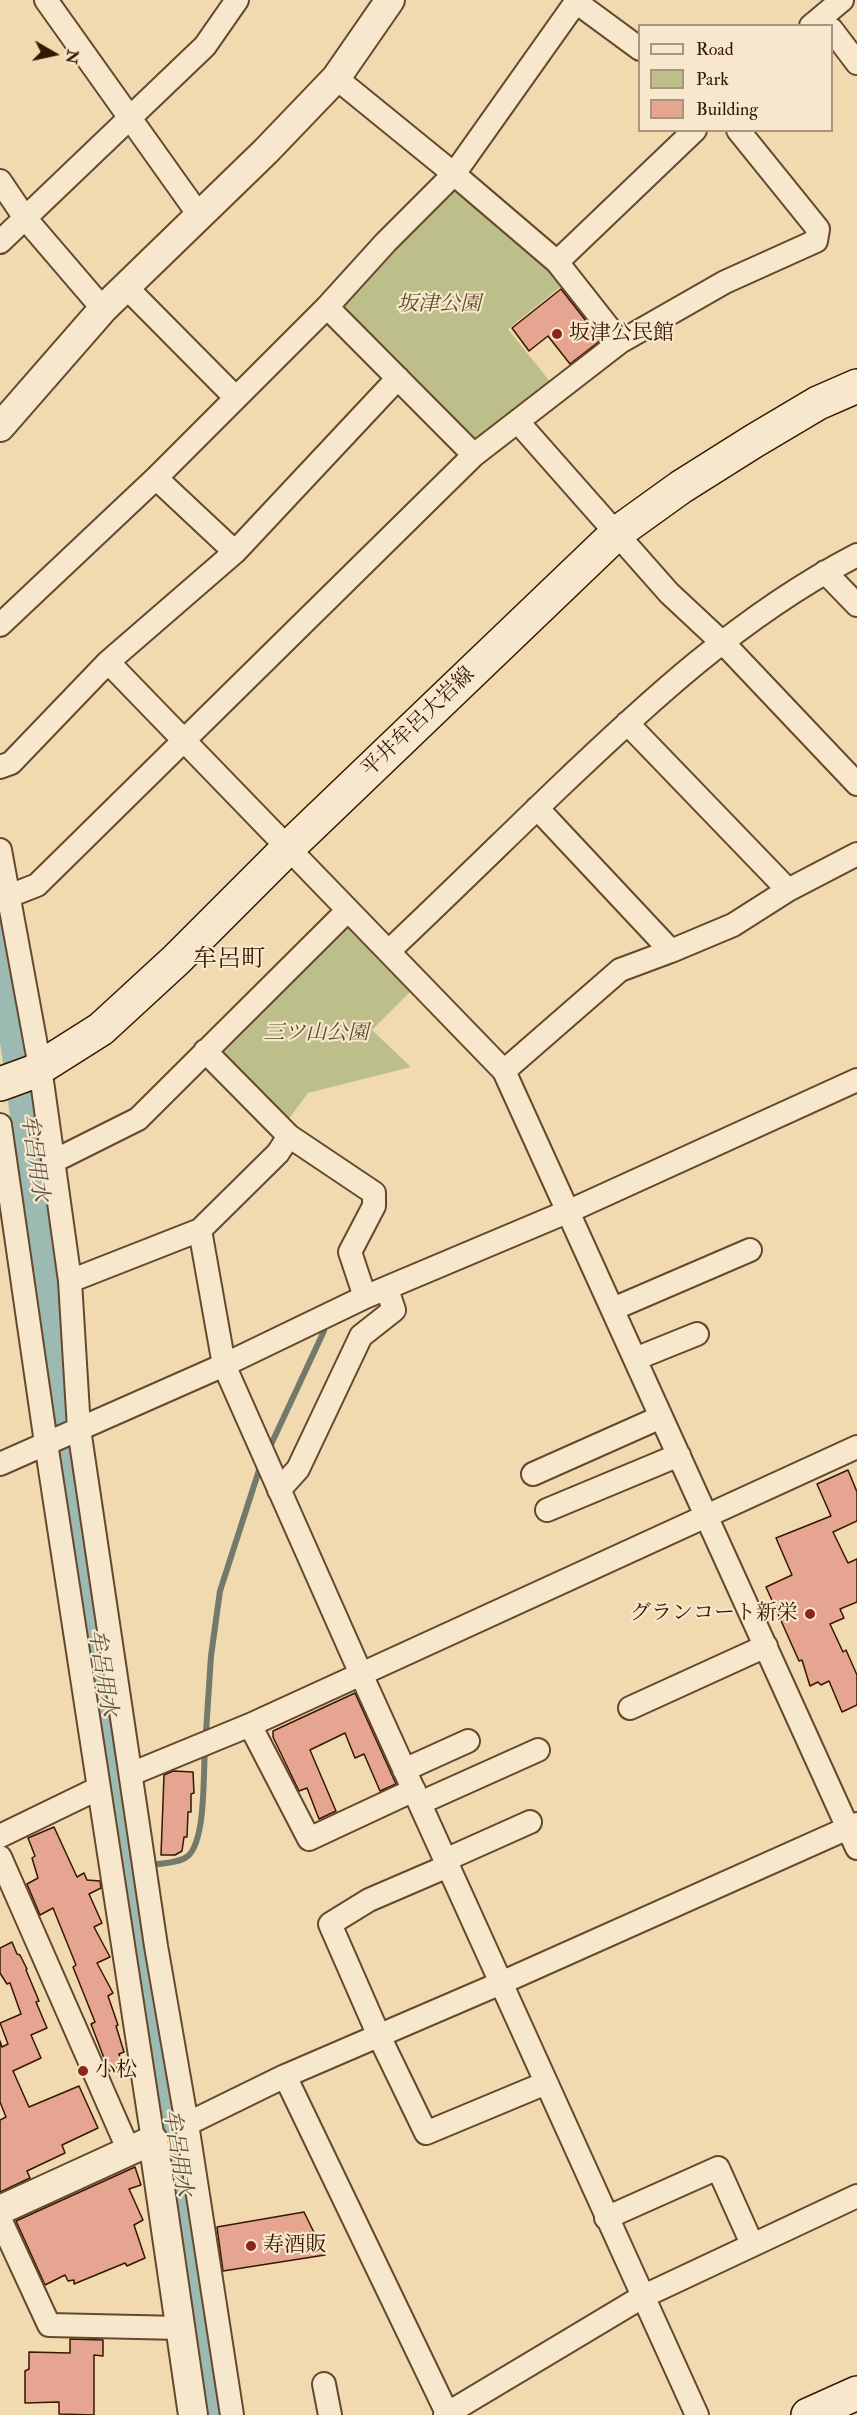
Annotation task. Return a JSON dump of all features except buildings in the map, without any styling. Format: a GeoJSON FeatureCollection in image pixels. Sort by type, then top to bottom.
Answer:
{"type":"FeatureCollection","features":[{"type":"Feature","properties":{"kind":"main road","name":"平井牟呂大岩線"},"geometry":{"type":"LineString","coordinates":[[19,1076],[101,1029],[176,960],[288,848],[618,533],[681,487],[754,441],[818,403],[857,386]]}},
{"type":"Feature","properties":{"kind":"main road"},"geometry":{"type":"LineString","coordinates":[[808,2415],[857,2393]]}},
{"type":"Feature","properties":{"kind":"street"},"geometry":{"type":"LineString","coordinates":[[46,0],[199,215]]}},
{"type":"Feature","properties":{"kind":"street"},"geometry":{"type":"LineString","coordinates":[[0,242],[205,46],[237,0]]}},
{"type":"Feature","properties":{"kind":"street"},"geometry":{"type":"LineString","coordinates":[[0,426],[125,286],[336,78],[390,0]]}},
{"type":"Feature","properties":{"kind":"street"},"geometry":{"type":"LineString","coordinates":[[823,24],[842,0]]}},
{"type":"Feature","properties":{"kind":"street"},"geometry":{"type":"LineString","coordinates":[[0,625],[156,478],[327,307],[386,242],[454,174],[576,2],[638,48]]}},
{"type":"Feature","properties":{"kind":"street"},"geometry":{"type":"LineString","coordinates":[[833,35],[857,63]]}},
{"type":"Feature","properties":{"kind":"street"},"geometry":{"type":"LineString","coordinates":[[336,78],[557,262],[620,342]]}},
{"type":"Feature","properties":{"kind":"street"},"geometry":{"type":"LineString","coordinates":[[557,262],[693,132]]}},
{"type":"Feature","properties":{"kind":"street"},"geometry":{"type":"LineString","coordinates":[[9,896],[37,885],[474,455],[620,342],[725,282],[816,241],[818,229],[740,132]]}},
{"type":"Feature","properties":{"kind":"street"},"geometry":{"type":"LineString","coordinates":[[0,181],[25,218],[103,309]]}},
{"type":"Feature","properties":{"kind":"street"},"geometry":{"type":"LineString","coordinates":[[125,286],[236,398]]}},
{"type":"Feature","properties":{"kind":"street"},"geometry":{"type":"LineString","coordinates":[[327,307],[474,455]]}},
{"type":"Feature","properties":{"kind":"street"},"geometry":{"type":"LineString","coordinates":[[0,767],[11,763],[108,662],[235,552],[398,378]]}},
{"type":"Feature","properties":{"kind":"street"},"geometry":{"type":"LineString","coordinates":[[518,422],[669,593],[730,650],[857,784]]}},
{"type":"Feature","properties":{"kind":"street"},"geometry":{"type":"LineString","coordinates":[[156,478],[235,552]]}},
{"type":"Feature","properties":{"kind":"street"},"geometry":{"type":"LineString","coordinates":[[389,951],[627,723],[720,642],[825,572],[857,555]]}},
{"type":"Feature","properties":{"kind":"street"},"geometry":{"type":"LineString","coordinates":[[825,572],[857,606]]}},
{"type":"Feature","properties":{"kind":"street"},"geometry":{"type":"LineString","coordinates":[[108,662],[504,1071],[766,1646],[854,1833],[285,2076],[187,2124]]}},
{"type":"Feature","properties":{"kind":"street"},"geometry":{"type":"LineString","coordinates":[[627,723],[788,890]]}},
{"type":"Feature","properties":{"kind":"street"},"geometry":{"type":"LineString","coordinates":[[537,808],[671,951]]}},
{"type":"Feature","properties":{"kind":"street"},"geometry":{"type":"LineString","coordinates":[[0,850],[9,896],[19,1076],[54,1161],[70,1281],[62,1436],[99,1788],[187,2124],[180,2199],[181,2328],[194,2415]]}},
{"type":"Feature","properties":{"kind":"street"},"geometry":{"type":"LineString","coordinates":[[504,1071],[620,970],[733,925],[788,890],[857,854]]}},
{"type":"Feature","properties":{"kind":"street"},"geometry":{"type":"LineString","coordinates":[[54,1161],[138,1119],[348,910]]}},
{"type":"Feature","properties":{"kind":"street"},"geometry":{"type":"LineString","coordinates":[[205,1051],[289,1136],[374,1192],[374,1206],[350,1252],[365,1297]]}},
{"type":"Feature","properties":{"kind":"street"},"geometry":{"type":"LineString","coordinates":[[0,1464],[224,1365],[365,1297],[568,1212],[857,1080]]}},
{"type":"Feature","properties":{"kind":"street"},"geometry":{"type":"LineString","coordinates":[[0,1125],[131,1774],[141,1949],[141,2145]]}},
{"type":"Feature","properties":{"kind":"street"},"geometry":{"type":"LineString","coordinates":[[70,1281],[200,1230],[279,1153],[289,1136]]}},
{"type":"Feature","properties":{"kind":"street"},"geometry":{"type":"LineString","coordinates":[[200,1230],[224,1365],[404,1770],[697,2415]]}},
{"type":"Feature","properties":{"kind":"street"},"geometry":{"type":"LineString","coordinates":[[613,1309],[750,1250]]}},
{"type":"Feature","properties":{"kind":"street"},"geometry":{"type":"LineString","coordinates":[[279,1490],[298,1469],[361,1336],[394,1310],[387,1288]]}},
{"type":"Feature","properties":{"kind":"street"},"geometry":{"type":"LineString","coordinates":[[635,1359],[697,1334]]}},
{"type":"Feature","properties":{"kind":"street"},"geometry":{"type":"LineString","coordinates":[[533,1474],[662,1417]]}},
{"type":"Feature","properties":{"kind":"street"},"geometry":{"type":"LineString","coordinates":[[131,1774],[250,1725],[857,1447]]}},
{"type":"Feature","properties":{"kind":"street"},"geometry":{"type":"LineString","coordinates":[[547,1510],[679,1455]]}},
{"type":"Feature","properties":{"kind":"street"},"geometry":{"type":"LineString","coordinates":[[630,1708],[766,1646]]}},
{"type":"Feature","properties":{"kind":"street"},"geometry":{"type":"LineString","coordinates":[[250,1725],[309,1839],[537,1750]]}},
{"type":"Feature","properties":{"kind":"street"},"geometry":{"type":"LineString","coordinates":[[404,1770],[468,1741]]}},
{"type":"Feature","properties":{"kind":"street"},"geometry":{"type":"LineString","coordinates":[[0,1836],[99,1788]]}},
{"type":"Feature","properties":{"kind":"street"},"geometry":{"type":"LineString","coordinates":[[530,1822],[369,1900],[330,1924],[379,2036],[426,2133],[546,2083]]}},
{"type":"Feature","properties":{"kind":"street"},"geometry":{"type":"LineString","coordinates":[[0,1857],[141,2145],[180,2199],[232,2415]]}},
{"type":"Feature","properties":{"kind":"street"},"geometry":{"type":"LineString","coordinates":[[285,2076],[446,2414],[642,2297],[857,2196]]}},
{"type":"Feature","properties":{"kind":"street"},"geometry":{"type":"LineString","coordinates":[[0,2210],[141,2145]]}},
{"type":"Feature","properties":{"kind":"street"},"geometry":{"type":"LineString","coordinates":[[606,2218],[718,2168],[753,2244]]}},
{"type":"Feature","properties":{"kind":"street"},"geometry":{"type":"LineString","coordinates":[[0,2219],[49,2325],[181,2328]]}},
{"type":"Feature","properties":{"kind":"street"},"geometry":{"type":"LineString","coordinates":[[324,2384],[330,2415]]}},
{"type":"Feature","properties":{"kind":"green space","name":"坂津公園"},"geometry":{"type":"Polygon","coordinates":[[[458,190],[547,265],[563,285],[508,329],[551,383],[481,443],[469,441],[338,309],[448,191],[458,190]]]}},
{"type":"Feature","properties":{"kind":"green space","name":"三ツ山公園"},"geometry":{"type":"Polygon","coordinates":[[[345,927],[354,929],[413,989],[372,1030],[411,1067],[308,1093],[288,1120],[224,1054],[225,1046],[345,927]]]}},
{"type":"Feature","properties":{"kind":"waterway","name":"牟呂用水"},"geometry":{"type":"LineString","coordinates":[[0,931],[15,1019],[41,1210],[33,1240],[216,2415]]}},
{"type":"Feature","properties":{"kind":"waterway"},"geometry":{"type":"LineString","coordinates":[[268,1451],[324,1331]]}},
{"type":"Feature","properties":{"kind":"waterway"},"geometry":{"type":"LineString","coordinates":[[206,1732],[211,1656],[220,1591],[261,1464]]}},
{"type":"Feature","properties":{"kind":"waterway"},"geometry":{"type":"LineString","coordinates":[[152,1865],[181,1860],[188,1856],[194,1848],[201,1822],[205,1750]]}},
{"type":"Feature","properties":{"kind":"place","name":"坂津公民館"},"geometry":{"type":"Point","coordinates":[557,334]}},
{"type":"Feature","properties":{"kind":"place","name":"グランコート新栄"},"geometry":{"type":"Point","coordinates":[810,1614]}},
{"type":"Feature","properties":{"kind":"place","name":"小松"},"geometry":{"type":"Point","coordinates":[83,2071]}},
{"type":"Feature","properties":{"kind":"place","name":"寿酒販"},"geometry":{"type":"Point","coordinates":[251,2246]}},
{"type":"Feature","properties":{"kind":"district","name":"牟呂町"},"geometry":{"type":"Point","coordinates":[229,961]}}]}
